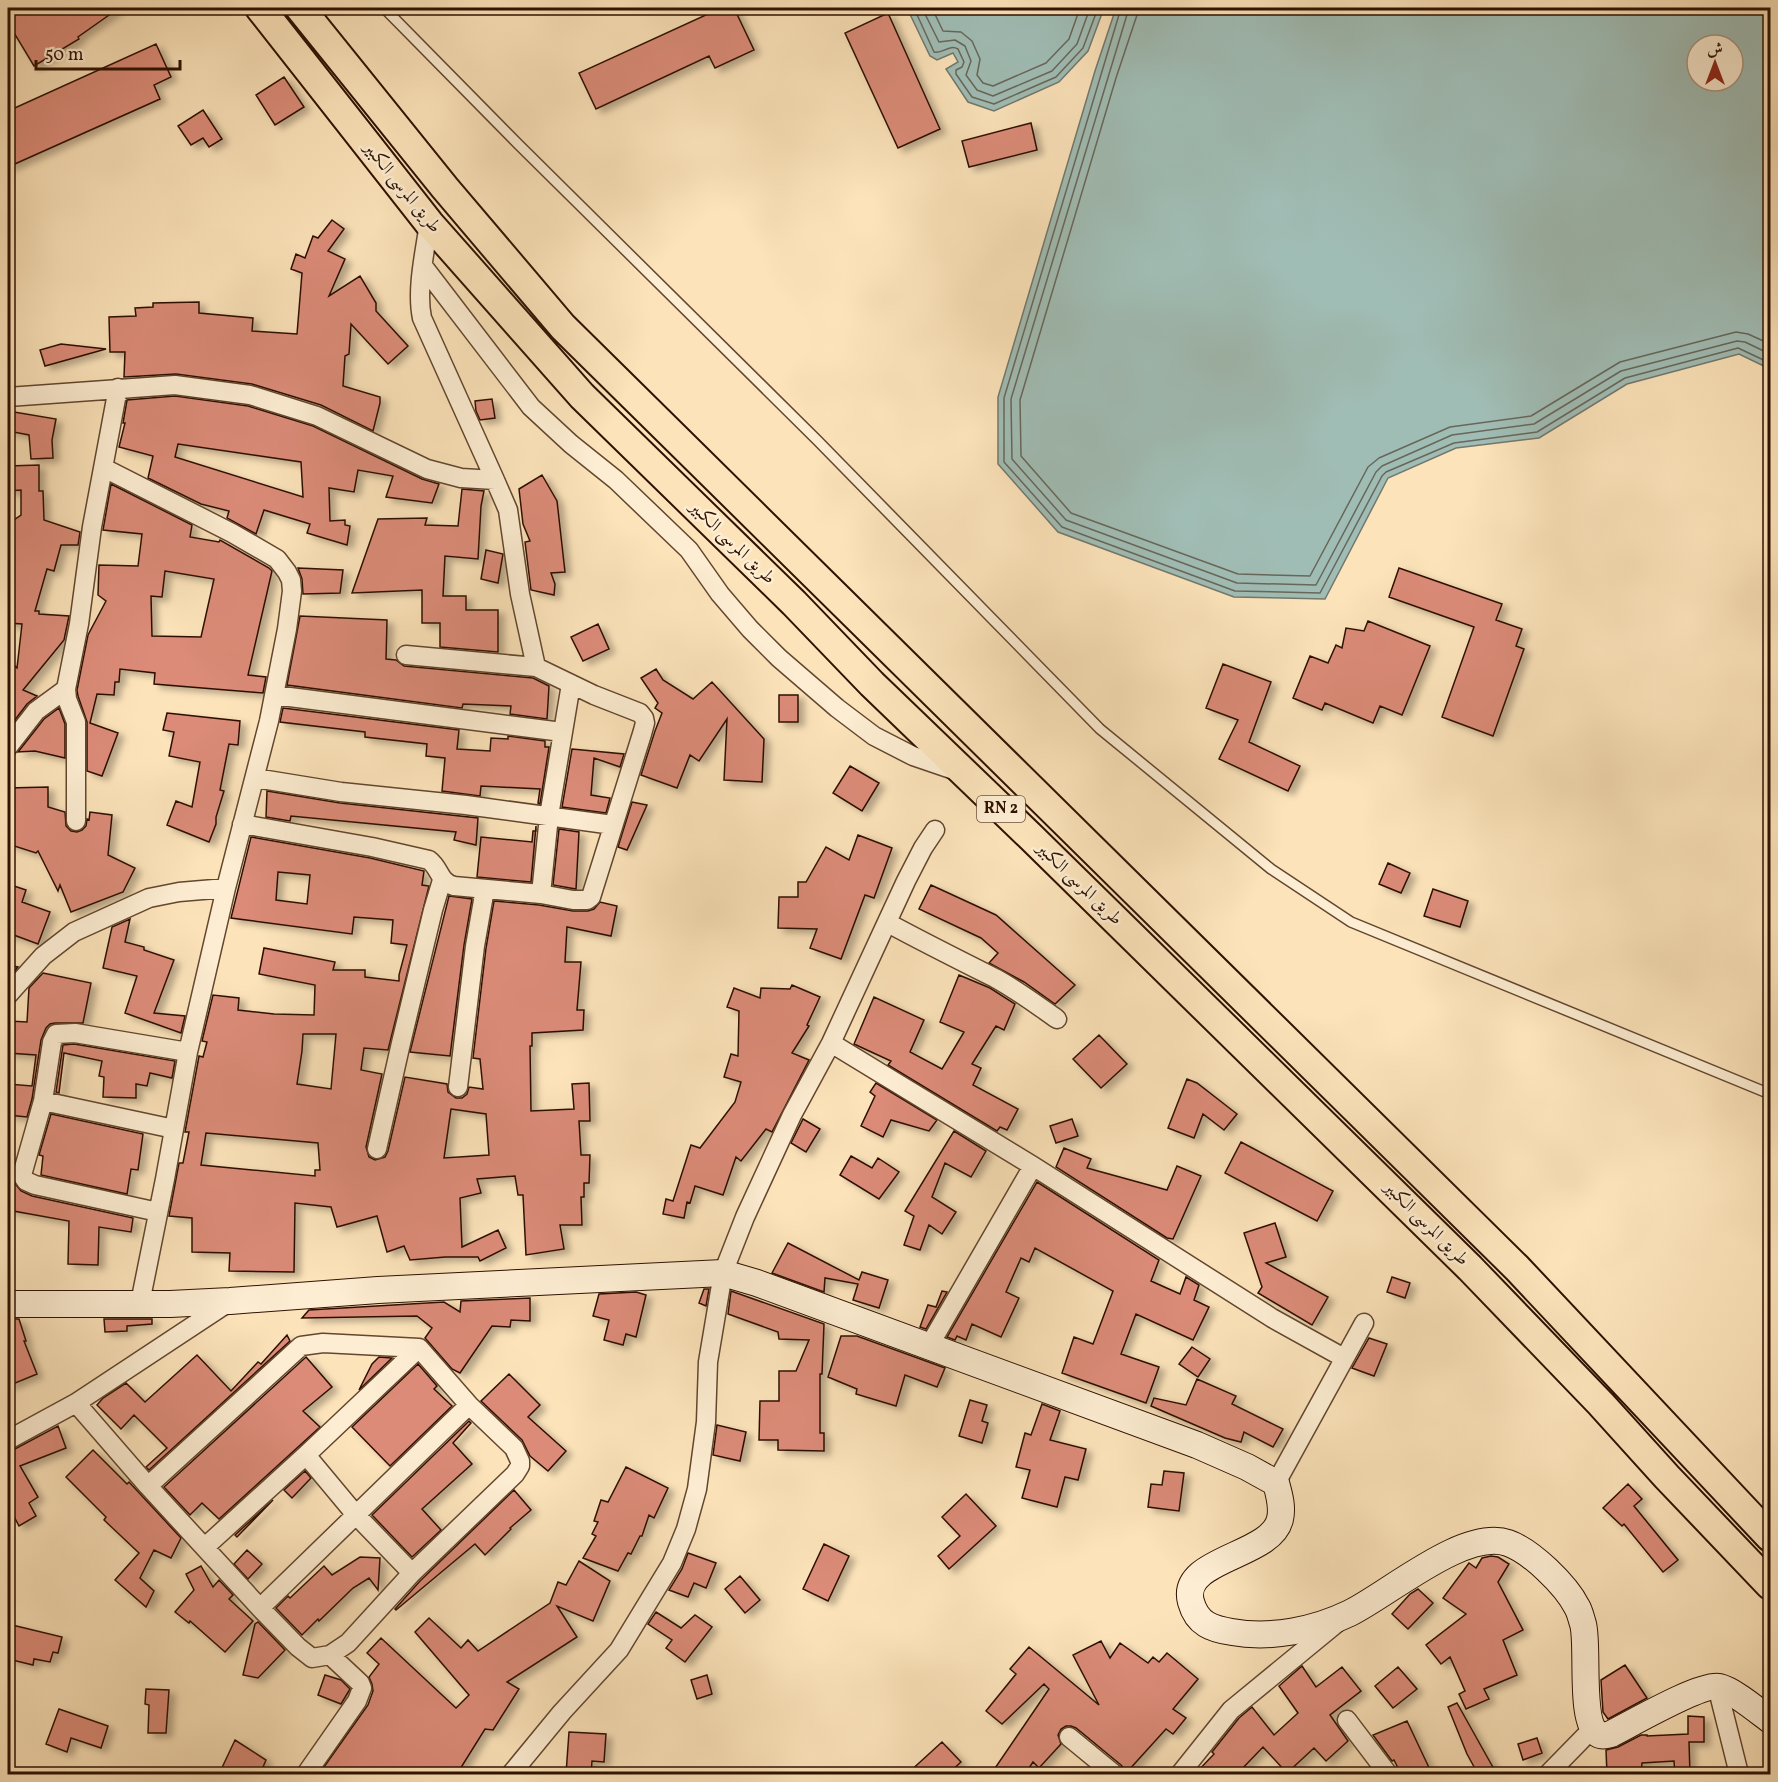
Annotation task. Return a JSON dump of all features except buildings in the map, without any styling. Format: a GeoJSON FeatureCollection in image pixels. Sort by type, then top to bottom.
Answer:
{"type":"FeatureCollection","features":[{"type":"Feature","properties":{"kind":"main road","name":"طريق المرسى الكبير"},"geometry":{"type":"LineString","coordinates":[[260,8],[429,223],[582,396],[794,603],[872,684],[1048,853],[1464,1261],[1770,1586]]}},
{"type":"Feature","properties":{"kind":"main road","name":"طريق المرسى الكبير"},"geometry":{"type":"LineString","coordinates":[[300,8],[445,188],[563,327],[1517,1268],[1770,1537]]}},
{"type":"Feature","properties":{"kind":"main road"},"geometry":{"type":"LineString","coordinates":[[8,1304],[230,1301],[378,1290],[723,1273],[757,1283],[1197,1445],[1247,1467],[1276,1483],[1280,1495],[1280,1521],[1272,1533],[1257,1544],[1198,1576],[1191,1585],[1189,1595],[1192,1606],[1200,1619],[1213,1629],[1262,1634],[1311,1628],[1350,1613],[1438,1558],[1490,1540],[1507,1543],[1542,1564],[1577,1606],[1584,1627],[1585,1684],[1588,1707],[1593,1728],[1600,1735],[1611,1734],[1696,1692],[1717,1686],[1750,1704],[1770,1720]]}},
{"type":"Feature","properties":{"kind":"street"},"geometry":{"type":"LineString","coordinates":[[429,223],[419,306],[422,318],[508,510],[520,594],[536,667]]}},
{"type":"Feature","properties":{"kind":"street"},"geometry":{"type":"LineString","coordinates":[[423,266],[531,407],[571,444],[616,480],[689,549],[720,594],[779,658],[837,708],[874,736],[913,756],[963,772]]}},
{"type":"Feature","properties":{"kind":"street"},"geometry":{"type":"LineString","coordinates":[[8,397],[175,385],[250,395],[317,416],[427,469],[462,478],[495,480]]}},
{"type":"Feature","properties":{"kind":"street"},"geometry":{"type":"LineString","coordinates":[[76,821],[76,722],[67,699],[66,689],[79,624],[92,527],[118,388]]}},
{"type":"Feature","properties":{"kind":"street"},"geometry":{"type":"LineString","coordinates":[[104,468],[232,532],[277,560],[291,580],[292,591],[269,721],[226,888],[188,1052],[140,1303]]}},
{"type":"Feature","properties":{"kind":"street"},"geometry":{"type":"LineString","coordinates":[[242,824],[372,847],[429,860],[447,885],[541,894],[573,900],[586,900],[591,897],[645,723],[640,712],[536,667],[406,655]]}},
{"type":"Feature","properties":{"kind":"street"},"geometry":{"type":"LineString","coordinates":[[541,894],[549,816],[571,684]]}},
{"type":"Feature","properties":{"kind":"street"},"geometry":{"type":"LineString","coordinates":[[8,747],[36,711],[66,689]]}},
{"type":"Feature","properties":{"kind":"street"},"geometry":{"type":"LineString","coordinates":[[274,694],[562,732]]}},
{"type":"Feature","properties":{"kind":"street"},"geometry":{"type":"LineString","coordinates":[[255,778],[341,792],[466,805],[613,825]]}},
{"type":"Feature","properties":{"kind":"street"},"geometry":{"type":"LineString","coordinates":[[511,1774],[562,1712],[619,1650],[672,1563],[686,1529],[698,1489],[706,1422],[708,1362],[723,1273],[745,1217],[792,1115],[831,1043],[906,881],[935,830]]}},
{"type":"Feature","properties":{"kind":"street"},"geometry":{"type":"LineString","coordinates":[[377,1149],[425,942],[442,880]]}},
{"type":"Feature","properties":{"kind":"street"},"geometry":{"type":"LineString","coordinates":[[8,994],[43,956],[74,932],[149,898],[179,892],[226,888]]}},
{"type":"Feature","properties":{"kind":"street"},"geometry":{"type":"LineString","coordinates":[[458,1087],[475,946],[485,889]]}},
{"type":"Feature","properties":{"kind":"street"},"geometry":{"type":"LineString","coordinates":[[888,923],[995,978],[1057,1019]]}},
{"type":"Feature","properties":{"kind":"street"},"geometry":{"type":"LineString","coordinates":[[158,1212],[35,1185],[26,1181],[22,1175],[43,1101],[52,1042],[56,1034],[75,1033],[188,1052]]}},
{"type":"Feature","properties":{"kind":"street"},"geometry":{"type":"LineString","coordinates":[[831,1043],[1033,1166],[1272,1318],[1344,1358]]}},
{"type":"Feature","properties":{"kind":"street"},"geometry":{"type":"LineString","coordinates":[[43,1101],[174,1129]]}},
{"type":"Feature","properties":{"kind":"street"},"geometry":{"type":"LineString","coordinates":[[928,1346],[1033,1166]]}},
{"type":"Feature","properties":{"kind":"street"},"geometry":{"type":"LineString","coordinates":[[8,1440],[76,1403],[230,1301]]}},
{"type":"Feature","properties":{"kind":"street"},"geometry":{"type":"LineString","coordinates":[[1276,1483],[1364,1323]]}},
{"type":"Feature","properties":{"kind":"street"},"geometry":{"type":"LineString","coordinates":[[76,1403],[148,1486],[260,1608],[309,1657],[319,1658],[330,1655],[348,1643],[411,1573],[515,1474],[520,1466],[514,1448],[469,1405],[419,1348],[323,1343],[301,1346],[148,1486]]}},
{"type":"Feature","properties":{"kind":"street"},"geometry":{"type":"LineString","coordinates":[[204,1547],[419,1348]]}},
{"type":"Feature","properties":{"kind":"street"},"geometry":{"type":"LineString","coordinates":[[260,1608],[469,1405]]}},
{"type":"Feature","properties":{"kind":"street"},"geometry":{"type":"LineString","coordinates":[[306,1455],[356,1515],[411,1573]]}},
{"type":"Feature","properties":{"kind":"street"},"geometry":{"type":"LineString","coordinates":[[1180,1774],[1230,1710],[1350,1613]]}},
{"type":"Feature","properties":{"kind":"street"},"geometry":{"type":"LineString","coordinates":[[306,1774],[362,1692],[360,1683],[330,1655]]}},
{"type":"Feature","properties":{"kind":"street"},"geometry":{"type":"LineString","coordinates":[[1717,1686],[1739,1774]]}},
{"type":"Feature","properties":{"kind":"street"},"geometry":{"type":"LineString","coordinates":[[1347,1720],[1388,1774]]}},
{"type":"Feature","properties":{"kind":"street"},"geometry":{"type":"LineString","coordinates":[[1548,1774],[1593,1728]]}},
{"type":"Feature","properties":{"kind":"street"},"geometry":{"type":"LineString","coordinates":[[1069,1737],[1114,1774]]}},
{"type":"Feature","properties":{"kind":"lane"},"geometry":{"type":"LineString","coordinates":[[384,8],[817,440],[1100,729],[1271,869],[1351,922],[1770,1094]]}},
{"type":"Feature","properties":{"kind":"water"},"geometry":{"type":"Polygon","coordinates":[[[907,8],[1104,8],[1088,51],[1059,82],[994,111],[968,102],[946,69],[958,62],[953,53],[937,60],[930,56],[907,8]]]}},
{"type":"Feature","properties":{"kind":"water"},"geometry":{"type":"Polygon","coordinates":[[[1116,8],[1770,8],[1770,369],[1739,354],[1627,384],[1539,438],[1456,448],[1388,478],[1325,599],[1234,597],[1058,532],[998,464],[998,397],[1095,71],[1116,8]]]}}]}
